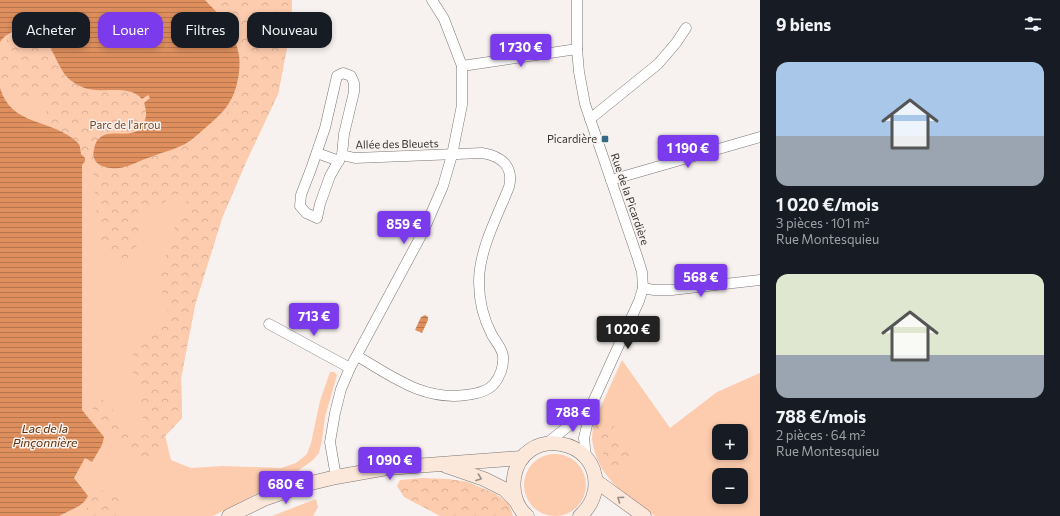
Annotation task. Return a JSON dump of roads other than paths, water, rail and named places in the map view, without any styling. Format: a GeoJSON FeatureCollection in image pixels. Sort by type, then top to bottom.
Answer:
{"type":"FeatureCollection","features":[{"type":"Feature","properties":{"kind":"main road"},"geometry":{"type":"LineString","coordinates":[[516,501],[512,486],[514,471],[522,458],[529,451],[547,443],[568,445],[577,449],[586,458],[593,470],[596,481],[594,498],[586,511],[580,516]]}},
{"type":"Feature","properties":{"kind":"main road"},"geometry":{"type":"LineString","coordinates":[[229,516],[264,499],[307,484],[336,477],[387,468],[522,458]]}},
{"type":"Feature","properties":{"kind":"main road"},"geometry":{"type":"LineString","coordinates":[[442,464],[504,489],[516,501],[523,513],[527,516]]}},
{"type":"Feature","properties":{"kind":"main road"},"geometry":{"type":"LineString","coordinates":[[596,481],[644,516]]}},
{"type":"Feature","properties":{"kind":"street"},"geometry":{"type":"LineString","coordinates":[[336,477],[330,442],[341,389],[350,368],[423,232],[443,186],[452,155],[462,105],[462,66],[444,19],[432,0]]}},
{"type":"Feature","properties":{"kind":"street","name":"Rue de la Picardière"},"geometry":{"type":"LineString","coordinates":[[577,0],[577,49],[579,72],[585,104],[637,256],[642,272],[643,288]]}},
{"type":"Feature","properties":{"kind":"street"},"geometry":{"type":"LineString","coordinates":[[590,119],[658,64],[676,44],[686,28]]}},
{"type":"Feature","properties":{"kind":"street"},"geometry":{"type":"LineString","coordinates":[[462,66],[577,49]]}},
{"type":"Feature","properties":{"kind":"street","name":"Allée des Bleuets"},"geometry":{"type":"LineString","coordinates":[[343,73],[351,76],[354,83],[354,92],[344,134],[341,158],[330,176],[320,204],[317,218],[306,213],[300,206],[301,195],[325,128],[337,76],[343,73]]}},
{"type":"Feature","properties":{"kind":"street"},"geometry":{"type":"LineString","coordinates":[[611,180],[760,137]]}},
{"type":"Feature","properties":{"kind":"street","name":"Allée des Bleuets"},"geometry":{"type":"LineString","coordinates":[[316,153],[341,158],[490,154],[499,158],[505,164],[509,170],[511,179],[510,187],[488,238],[479,280],[480,302],[485,319],[492,335],[501,348],[503,357],[501,373],[491,387],[482,392],[473,394],[447,396],[428,393],[404,384],[357,356]]}},
{"type":"Feature","properties":{"kind":"street"},"geometry":{"type":"LineString","coordinates":[[586,458],[584,438],[592,404],[639,301],[643,288],[654,290],[672,290],[760,280]]}},
{"type":"Feature","properties":{"kind":"street"},"geometry":{"type":"LineString","coordinates":[[269,324],[350,368]]}},
{"type":"Feature","properties":{"kind":"street"},"geometry":{"type":"LineString","coordinates":[[547,443],[592,404]]}},
{"type":"Feature","properties":{"kind":"water"},"geometry":{"type":"Polygon","coordinates":[[[0,0],[205,0],[217,12],[171,12],[171,48],[237,48],[239,56],[238,80],[232,98],[227,107],[195,137],[185,144],[131,165],[119,168],[105,167],[97,162],[93,154],[95,145],[99,138],[105,135],[135,132],[141,128],[146,116],[144,103],[150,98],[148,95],[142,99],[136,94],[128,91],[94,90],[86,88],[69,79],[63,71],[50,48],[90,48],[90,12],[12,12],[12,32],[6,35],[0,42],[0,0]]]}},
{"type":"Feature","properties":{"kind":"water","name":"Lac de la Pinçonnière"},"geometry":{"type":"Polygon","coordinates":[[[0,88],[5,100],[12,109],[31,120],[52,127],[72,138],[79,144],[81,154],[85,158],[82,165],[82,410],[104,437],[102,445],[92,462],[85,458],[74,478],[88,496],[79,506],[59,516],[0,516],[0,88]]]}},
{"type":"Feature","properties":{"kind":"water"},"geometry":{"type":"Polygon","coordinates":[[[425,315],[428,317],[428,320],[422,333],[415,330],[421,317],[425,315]]]}},
{"type":"Feature","properties":{"kind":"place","name":"Picardière"},"geometry":{"type":"Point","coordinates":[605,139]}},
{"type":"Feature","properties":{"kind":"park label","name":"Parc de l'arrou"},"geometry":{"type":"Point","coordinates":[125,125]}}]}
